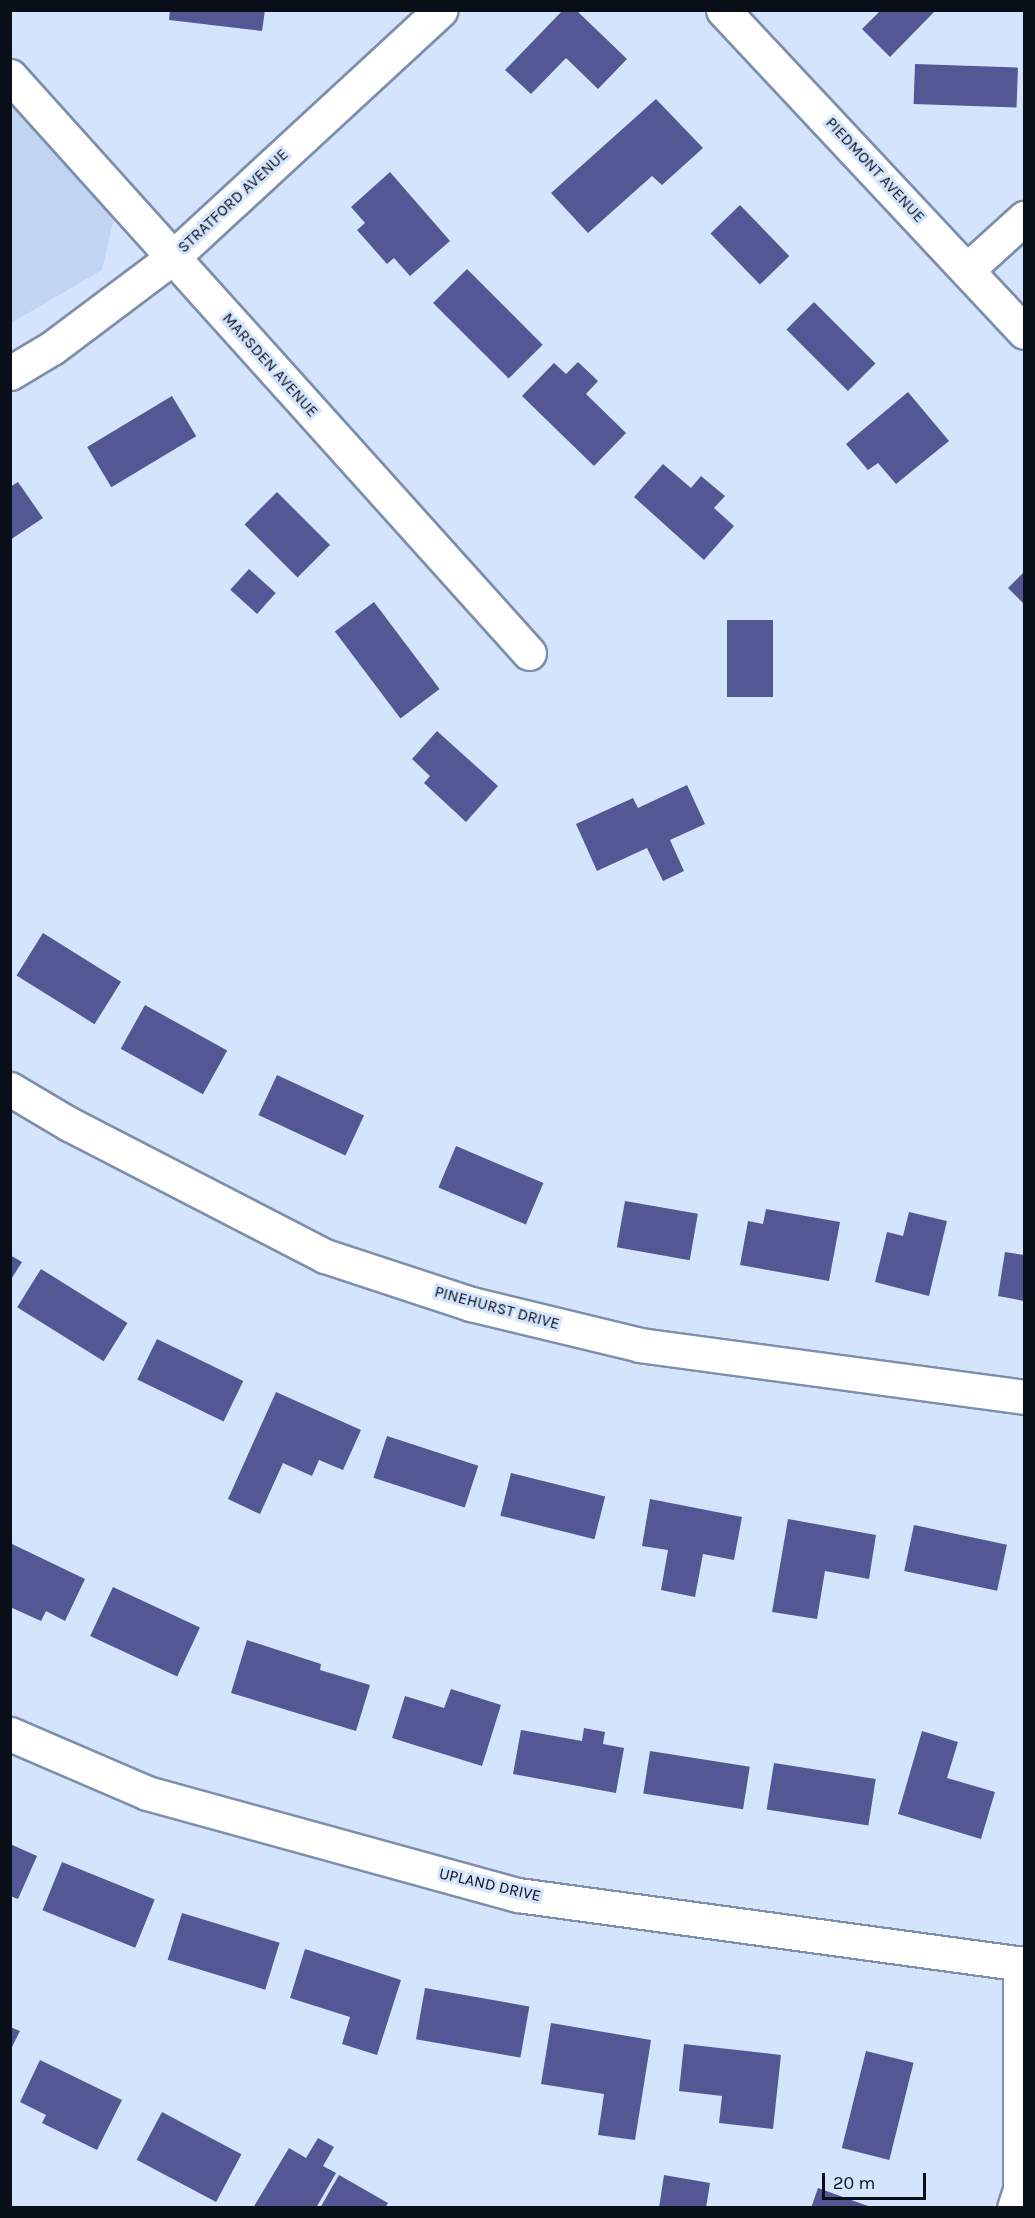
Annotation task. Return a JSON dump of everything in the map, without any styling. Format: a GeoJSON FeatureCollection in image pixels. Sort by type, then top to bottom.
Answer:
{"type":"FeatureCollection","features":[{"type":"Feature","properties":{"kind":"street","name":"STRATFORD AVENUE"},"geometry":{"type":"LineString","coordinates":[[10,373],[52,348],[173,257],[441,10]]}},
{"type":"Feature","properties":{"kind":"street","name":"PIEDMONT AVENUE"},"geometry":{"type":"LineString","coordinates":[[723,10],[968,269],[1024,332]]}},
{"type":"Feature","properties":{"kind":"street","name":"MARSDEN AVENUE"},"geometry":{"type":"LineString","coordinates":[[10,76],[529,653]]}},
{"type":"Feature","properties":{"kind":"street"},"geometry":{"type":"LineString","coordinates":[[968,269],[1024,218]]}},
{"type":"Feature","properties":{"kind":"street","name":"PINEHURST DRIVE"},"geometry":{"type":"LineString","coordinates":[[10,1089],[69,1124],[325,1256],[471,1304],[640,1345],[1024,1397]]}},
{"type":"Feature","properties":{"kind":"street","name":"UPLAND DRIVE"},"geometry":{"type":"LineString","coordinates":[[10,1734],[147,1793],[518,1895],[1022,1964]]}},
{"type":"Feature","properties":{"kind":"street"},"geometry":{"type":"LineString","coordinates":[[1014,2208],[1020,2188],[1022,1964]]}},
{"type":"Feature","properties":{"kind":"shaded area"},"geometry":{"type":"Polygon","coordinates":[[[10,104],[114,217],[102,270],[11,323],[10,104]]]}},
{"type":"Feature","properties":{"kind":"building"},"geometry":{"type":"Polygon","coordinates":[[[170,10],[265,10],[262,31],[169,20],[170,10]]]}},
{"type":"Feature","properties":{"kind":"building"},"geometry":{"type":"Polygon","coordinates":[[[563,10],[576,10],[627,59],[598,89],[566,58],[531,94],[505,70],[563,10]]]}},
{"type":"Feature","properties":{"kind":"building"},"geometry":{"type":"Polygon","coordinates":[[[881,10],[936,10],[890,57],[862,29],[881,10]]]}},
{"type":"Feature","properties":{"kind":"building"},"geometry":{"type":"Polygon","coordinates":[[[915,64],[1018,68],[1017,108],[914,104],[915,64]]]}},
{"type":"Feature","properties":{"kind":"building"},"geometry":{"type":"Polygon","coordinates":[[[656,99],[703,148],[662,185],[652,176],[588,233],[551,193],[656,99]]]}},
{"type":"Feature","properties":{"kind":"building"},"geometry":{"type":"Polygon","coordinates":[[[390,172],[450,241],[410,276],[394,258],[387,264],[357,230],[365,223],[351,207],[390,172]]]}},
{"type":"Feature","properties":{"kind":"building"},"geometry":{"type":"Polygon","coordinates":[[[740,205],[789,256],[760,285],[711,233],[740,205]]]}},
{"type":"Feature","properties":{"kind":"building"},"geometry":{"type":"Polygon","coordinates":[[[467,269],[543,345],[509,379],[433,303],[467,269]]]}},
{"type":"Feature","properties":{"kind":"building"},"geometry":{"type":"Polygon","coordinates":[[[814,302],[876,364],[848,391],[786,330],[814,302]]]}},
{"type":"Feature","properties":{"kind":"building"},"geometry":{"type":"Polygon","coordinates":[[[578,362],[598,381],[586,394],[626,433],[594,466],[522,396],[554,363],[566,374],[578,362]]]}},
{"type":"Feature","properties":{"kind":"building"},"geometry":{"type":"Polygon","coordinates":[[[908,392],[949,441],[896,484],[878,463],[868,470],[846,444],[908,392]]]}},
{"type":"Feature","properties":{"kind":"building"},"geometry":{"type":"Polygon","coordinates":[[[172,396],[196,436],[111,487],[87,447],[172,396]]]}},
{"type":"Feature","properties":{"kind":"building"},"geometry":{"type":"Polygon","coordinates":[[[663,464],[691,488],[701,476],[725,496],[714,508],[734,526],[704,560],[634,497],[663,464]]]}},
{"type":"Feature","properties":{"kind":"building"},"geometry":{"type":"Polygon","coordinates":[[[18,482],[43,518],[10,540],[10,487],[18,482]]]}},
{"type":"Feature","properties":{"kind":"building"},"geometry":{"type":"Polygon","coordinates":[[[277,492],[330,545],[298,578],[244,525],[277,492]]]}},
{"type":"Feature","properties":{"kind":"building"},"geometry":{"type":"Polygon","coordinates":[[[249,569],[276,593],[257,614],[230,590],[249,569]]]}},
{"type":"Feature","properties":{"kind":"building"},"geometry":{"type":"Polygon","coordinates":[[[1024,572],[1024,604],[1008,588],[1024,572]]]}},
{"type":"Feature","properties":{"kind":"building"},"geometry":{"type":"Polygon","coordinates":[[[374,602],[440,689],[400,719],[335,631],[374,602]]]}},
{"type":"Feature","properties":{"kind":"building"},"geometry":{"type":"Polygon","coordinates":[[[727,620],[773,620],[773,697],[727,697],[727,620]]]}},
{"type":"Feature","properties":{"kind":"building"},"geometry":{"type":"Polygon","coordinates":[[[437,731],[498,786],[466,822],[424,783],[430,776],[412,759],[437,731]]]}},
{"type":"Feature","properties":{"kind":"building"},"geometry":{"type":"Polygon","coordinates":[[[687,785],[705,824],[670,840],[684,871],[663,881],[647,848],[597,871],[576,824],[633,798],[638,808],[687,785]]]}},
{"type":"Feature","properties":{"kind":"building"},"geometry":{"type":"Polygon","coordinates":[[[43,933],[121,982],[95,1024],[17,975],[43,933]]]}},
{"type":"Feature","properties":{"kind":"building"},"geometry":{"type":"Polygon","coordinates":[[[145,1005],[227,1051],[203,1094],[121,1049],[145,1005]]]}},
{"type":"Feature","properties":{"kind":"building"},"geometry":{"type":"Polygon","coordinates":[[[277,1075],[364,1116],[345,1155],[258,1115],[277,1075]]]}},
{"type":"Feature","properties":{"kind":"building"},"geometry":{"type":"Polygon","coordinates":[[[456,1146],[543,1183],[526,1225],[438,1187],[456,1146]]]}},
{"type":"Feature","properties":{"kind":"building"},"geometry":{"type":"Polygon","coordinates":[[[625,1201],[698,1214],[690,1260],[617,1247],[625,1201]]]}},
{"type":"Feature","properties":{"kind":"building"},"geometry":{"type":"Polygon","coordinates":[[[766,1209],[840,1222],[829,1281],[740,1265],[748,1221],[763,1224],[766,1209]]]}},
{"type":"Feature","properties":{"kind":"building"},"geometry":{"type":"Polygon","coordinates":[[[909,1212],[947,1221],[929,1296],[875,1282],[887,1232],[903,1236],[909,1212]]]}},
{"type":"Feature","properties":{"kind":"building"},"geometry":{"type":"Polygon","coordinates":[[[1005,1252],[1024,1255],[1024,1301],[998,1296],[1005,1252]]]}},
{"type":"Feature","properties":{"kind":"building"},"geometry":{"type":"Polygon","coordinates":[[[10,1255],[22,1262],[10,1281],[10,1255]]]}},
{"type":"Feature","properties":{"kind":"building"},"geometry":{"type":"Polygon","coordinates":[[[41,1269],[128,1323],[104,1361],[17,1307],[41,1269]]]}},
{"type":"Feature","properties":{"kind":"building"},"geometry":{"type":"Polygon","coordinates":[[[157,1339],[243,1381],[224,1422],[137,1379],[157,1339]]]}},
{"type":"Feature","properties":{"kind":"building"},"geometry":{"type":"Polygon","coordinates":[[[276,1392],[361,1430],[343,1470],[319,1460],[312,1476],[283,1463],[260,1514],[228,1499],[276,1392]]]}},
{"type":"Feature","properties":{"kind":"building"},"geometry":{"type":"Polygon","coordinates":[[[387,1436],[478,1466],[465,1508],[373,1478],[387,1436]]]}},
{"type":"Feature","properties":{"kind":"building"},"geometry":{"type":"Polygon","coordinates":[[[511,1473],[605,1496],[594,1539],[500,1516],[511,1473]]]}},
{"type":"Feature","properties":{"kind":"building"},"geometry":{"type":"Polygon","coordinates":[[[650,1499],[742,1517],[734,1560],[703,1554],[695,1597],[661,1590],[668,1550],[642,1546],[650,1499]]]}},
{"type":"Feature","properties":{"kind":"building"},"geometry":{"type":"Polygon","coordinates":[[[788,1519],[876,1535],[869,1579],[825,1571],[817,1619],[772,1612],[788,1519]]]}},
{"type":"Feature","properties":{"kind":"building"},"geometry":{"type":"Polygon","coordinates":[[[914,1525],[1007,1545],[997,1591],[904,1571],[914,1525]]]}},
{"type":"Feature","properties":{"kind":"building"},"geometry":{"type":"Polygon","coordinates":[[[10,1543],[85,1579],[65,1621],[46,1611],[41,1621],[10,1607],[10,1543]]]}},
{"type":"Feature","properties":{"kind":"building"},"geometry":{"type":"Polygon","coordinates":[[[113,1587],[200,1628],[177,1677],[90,1636],[113,1587]]]}},
{"type":"Feature","properties":{"kind":"building"},"geometry":{"type":"Polygon","coordinates":[[[247,1640],[321,1664],[320,1670],[370,1685],[356,1731],[231,1693],[247,1640]]]}},
{"type":"Feature","properties":{"kind":"building"},"geometry":{"type":"Polygon","coordinates":[[[451,1689],[501,1705],[482,1766],[392,1738],[405,1696],[444,1708],[451,1689]]]}},
{"type":"Feature","properties":{"kind":"building"},"geometry":{"type":"Polygon","coordinates":[[[584,1728],[605,1732],[603,1744],[624,1748],[616,1793],[513,1774],[521,1730],[582,1741],[584,1728]]]}},
{"type":"Feature","properties":{"kind":"building"},"geometry":{"type":"Polygon","coordinates":[[[922,1731],[958,1742],[947,1778],[995,1792],[981,1839],[898,1814],[922,1731]]]}},
{"type":"Feature","properties":{"kind":"building"},"geometry":{"type":"Polygon","coordinates":[[[650,1751],[750,1767],[743,1809],[643,1793],[650,1751]]]}},
{"type":"Feature","properties":{"kind":"building"},"geometry":{"type":"Polygon","coordinates":[[[774,1763],[876,1779],[868,1826],[767,1809],[774,1763]]]}},
{"type":"Feature","properties":{"kind":"building"},"geometry":{"type":"Polygon","coordinates":[[[10,1844],[37,1856],[18,1899],[10,1896],[10,1844]]]}},
{"type":"Feature","properties":{"kind":"building"},"geometry":{"type":"Polygon","coordinates":[[[62,1862],[155,1899],[135,1948],[43,1910],[62,1862]]]}},
{"type":"Feature","properties":{"kind":"building"},"geometry":{"type":"Polygon","coordinates":[[[182,1913],[280,1943],[265,1990],[168,1960],[182,1913]]]}},
{"type":"Feature","properties":{"kind":"building"},"geometry":{"type":"Polygon","coordinates":[[[305,1949],[401,1980],[377,2055],[342,2044],[350,2017],[290,1998],[305,1949]]]}},
{"type":"Feature","properties":{"kind":"building"},"geometry":{"type":"Polygon","coordinates":[[[425,1988],[529,2006],[520,2058],[416,2039],[425,1988]]]}},
{"type":"Feature","properties":{"kind":"building"},"geometry":{"type":"Polygon","coordinates":[[[551,2023],[651,2040],[635,2140],[598,2135],[604,2094],[541,2084],[551,2023]]]}},
{"type":"Feature","properties":{"kind":"building"},"geometry":{"type":"Polygon","coordinates":[[[10,2027],[20,2031],[10,2051],[10,2027]]]}},
{"type":"Feature","properties":{"kind":"building"},"geometry":{"type":"Polygon","coordinates":[[[684,2044],[781,2055],[773,2129],[719,2123],[722,2096],[679,2091],[684,2044]]]}},
{"type":"Feature","properties":{"kind":"building"},"geometry":{"type":"Polygon","coordinates":[[[866,2051],[914,2063],[889,2160],[842,2148],[866,2051]]]}},
{"type":"Feature","properties":{"kind":"building"},"geometry":{"type":"Polygon","coordinates":[[[40,2060],[122,2100],[97,2150],[42,2123],[46,2115],[20,2102],[40,2060]]]}},
{"type":"Feature","properties":{"kind":"building"},"geometry":{"type":"Polygon","coordinates":[[[162,2112],[241,2154],[216,2202],[137,2160],[162,2112]]]}},
{"type":"Feature","properties":{"kind":"building"},"geometry":{"type":"Polygon","coordinates":[[[318,2138],[334,2147],[323,2166],[336,2173],[316,2208],[253,2208],[289,2148],[306,2158],[318,2138]]]}},
{"type":"Feature","properties":{"kind":"building"},"geometry":{"type":"Polygon","coordinates":[[[339,2175],[388,2203],[385,2208],[320,2208],[339,2175]]]}},
{"type":"Feature","properties":{"kind":"building"},"geometry":{"type":"Polygon","coordinates":[[[664,2175],[710,2183],[706,2208],[659,2208],[664,2175]]]}},
{"type":"Feature","properties":{"kind":"building"},"geometry":{"type":"Polygon","coordinates":[[[818,2188],[868,2206],[867,2208],[811,2208],[818,2188]]]}}]}
